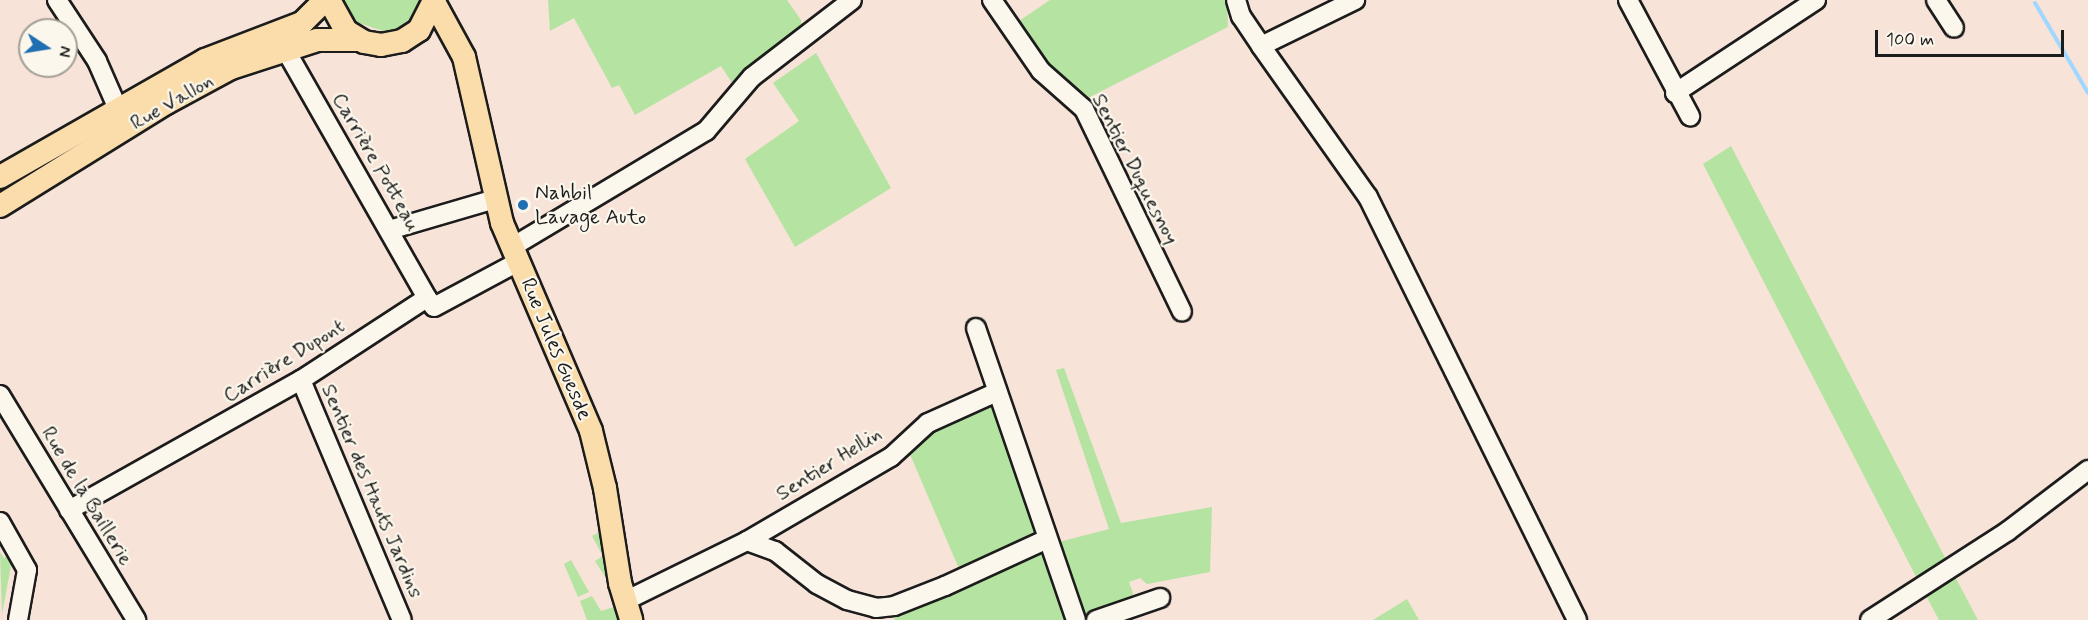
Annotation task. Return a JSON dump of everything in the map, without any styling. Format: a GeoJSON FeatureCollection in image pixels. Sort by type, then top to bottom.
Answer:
{"type":"FeatureCollection","features":[{"type":"Feature","properties":{"kind":"main road","name":"Rue Vallon"},"geometry":{"type":"LineString","coordinates":[[0,177],[215,55],[302,23],[327,0]]}},
{"type":"Feature","properties":{"kind":"main road"},"geometry":{"type":"LineString","coordinates":[[327,0],[341,26],[360,40]]}},
{"type":"Feature","properties":{"kind":"main road"},"geometry":{"type":"LineString","coordinates":[[416,32],[427,20],[434,1]]}},
{"type":"Feature","properties":{"kind":"main road","name":"Rue Jules Guesde"},"geometry":{"type":"LineString","coordinates":[[434,1],[457,40],[495,198],[515,254],[591,431],[628,610]]}},
{"type":"Feature","properties":{"kind":"main road","name":"Rue Vallon"},"geometry":{"type":"LineString","coordinates":[[0,206],[192,88],[231,68],[285,49],[330,38],[389,45],[416,32]]}},
{"type":"Feature","properties":{"kind":"main road","name":"Rue Jules Guesde"},"geometry":{"type":"LineString","coordinates":[[416,32],[432,35],[450,47],[468,82]]}},
{"type":"Feature","properties":{"kind":"street"},"geometry":{"type":"LineString","coordinates":[[57,0],[97,61],[118,109]]}},
{"type":"Feature","properties":{"kind":"street"},"geometry":{"type":"LineString","coordinates":[[428,297],[434,307],[706,131],[752,78],[852,0]]}},
{"type":"Feature","properties":{"kind":"street","name":"Sentier Duquesnoy"},"geometry":{"type":"LineString","coordinates":[[992,0],[1041,71],[1083,109],[1182,312]]}},
{"type":"Feature","properties":{"kind":"street"},"geometry":{"type":"LineString","coordinates":[[1236,0],[1241,16],[1261,46],[1368,197],[1577,620]]}},
{"type":"Feature","properties":{"kind":"street"},"geometry":{"type":"LineString","coordinates":[[1261,46],[1355,0]]}},
{"type":"Feature","properties":{"kind":"street"},"geometry":{"type":"LineString","coordinates":[[1628,0],[1675,93],[1690,116]]}},
{"type":"Feature","properties":{"kind":"street"},"geometry":{"type":"LineString","coordinates":[[1936,0],[1954,28]]}},
{"type":"Feature","properties":{"kind":"street"},"geometry":{"type":"LineString","coordinates":[[1675,93],[1804,3]]}},
{"type":"Feature","properties":{"kind":"street","name":"Carrière Potteau"},"geometry":{"type":"LineString","coordinates":[[285,49],[428,297]]}},
{"type":"Feature","properties":{"kind":"street"},"geometry":{"type":"LineString","coordinates":[[389,230],[495,198]]}},
{"type":"Feature","properties":{"kind":"street","name":"Carrière Dupont"},"geometry":{"type":"LineString","coordinates":[[69,510],[301,381],[428,297]]}},
{"type":"Feature","properties":{"kind":"street"},"geometry":{"type":"LineString","coordinates":[[976,328],[1076,620]]}},
{"type":"Feature","properties":{"kind":"street","name":"Sentier des Hauts Jardins"},"geometry":{"type":"LineString","coordinates":[[301,381],[402,620]]}},
{"type":"Feature","properties":{"kind":"street","name":"Sentier Hellin"},"geometry":{"type":"LineString","coordinates":[[628,610],[891,457],[928,423],[997,392]]}},
{"type":"Feature","properties":{"kind":"street","name":"Rue de la Baillerie"},"geometry":{"type":"LineString","coordinates":[[0,395],[136,620]]}},
{"type":"Feature","properties":{"kind":"street"},"geometry":{"type":"LineString","coordinates":[[1870,620],[2008,531],[2088,470]]}},
{"type":"Feature","properties":{"kind":"street"},"geometry":{"type":"LineString","coordinates":[[0,522],[27,570],[18,620]]}},
{"type":"Feature","properties":{"kind":"street"},"geometry":{"type":"LineString","coordinates":[[747,541],[775,550],[817,584],[881,614],[894,606],[1047,539]]}},
{"type":"Feature","properties":{"kind":"street"},"geometry":{"type":"LineString","coordinates":[[1096,620],[1160,598]]}},
{"type":"Feature","properties":{"kind":"green space"},"geometry":{"type":"Polygon","coordinates":[[[343,0],[423,0],[407,25],[386,32],[356,22],[343,0]]]}},
{"type":"Feature","properties":{"kind":"green space"},"geometry":{"type":"Polygon","coordinates":[[[548,0],[787,0],[801,20],[802,34],[734,86],[721,66],[635,115],[619,85],[612,88],[574,18],[550,31],[548,0]]]}},
{"type":"Feature","properties":{"kind":"green space"},"geometry":{"type":"Polygon","coordinates":[[[1050,0],[1227,0],[1228,27],[1084,100],[1057,83],[1016,23],[1050,0]]]}},
{"type":"Feature","properties":{"kind":"green space"},"geometry":{"type":"Polygon","coordinates":[[[816,53],[891,188],[795,247],[745,159],[799,121],[773,83],[816,53]]]}},
{"type":"Feature","properties":{"kind":"green space"},"geometry":{"type":"Polygon","coordinates":[[[1731,146],[1978,620],[1939,620],[1925,594],[1703,164],[1731,146]]]}},
{"type":"Feature","properties":{"kind":"green space"},"geometry":{"type":"Polygon","coordinates":[[[1064,368],[1121,523],[1212,507],[1210,572],[1147,584],[1140,578],[1129,582],[1133,593],[1130,603],[1080,620],[895,620],[892,612],[1055,543],[1109,529],[1056,370],[1064,368]]]}},
{"type":"Feature","properties":{"kind":"green space"},"geometry":{"type":"Polygon","coordinates":[[[988,406],[995,407],[1037,531],[960,571],[909,452],[934,429],[988,406]]]}},
{"type":"Feature","properties":{"kind":"green space"},"geometry":{"type":"Polygon","coordinates":[[[601,531],[609,583],[595,561],[603,556],[592,536],[601,531]]]}},
{"type":"Feature","properties":{"kind":"green space"},"geometry":{"type":"Polygon","coordinates":[[[0,552],[4,558],[12,554],[20,567],[11,566],[2,614],[0,552]]]}},
{"type":"Feature","properties":{"kind":"green space"},"geometry":{"type":"Polygon","coordinates":[[[571,560],[589,592],[578,597],[564,564],[571,560]]]}},
{"type":"Feature","properties":{"kind":"green space"},"geometry":{"type":"Polygon","coordinates":[[[592,596],[601,611],[614,607],[618,620],[587,620],[580,601],[592,596]]]}},
{"type":"Feature","properties":{"kind":"green space"},"geometry":{"type":"Polygon","coordinates":[[[1407,599],[1419,620],[1373,620],[1407,599]]]}},
{"type":"Feature","properties":{"kind":"waterway"},"geometry":{"type":"LineString","coordinates":[[2035,3],[2088,93]]}},
{"type":"Feature","properties":{"kind":"place","name":"Nahbil Lavage Auto"},"geometry":{"type":"Point","coordinates":[523,205]}}]}
